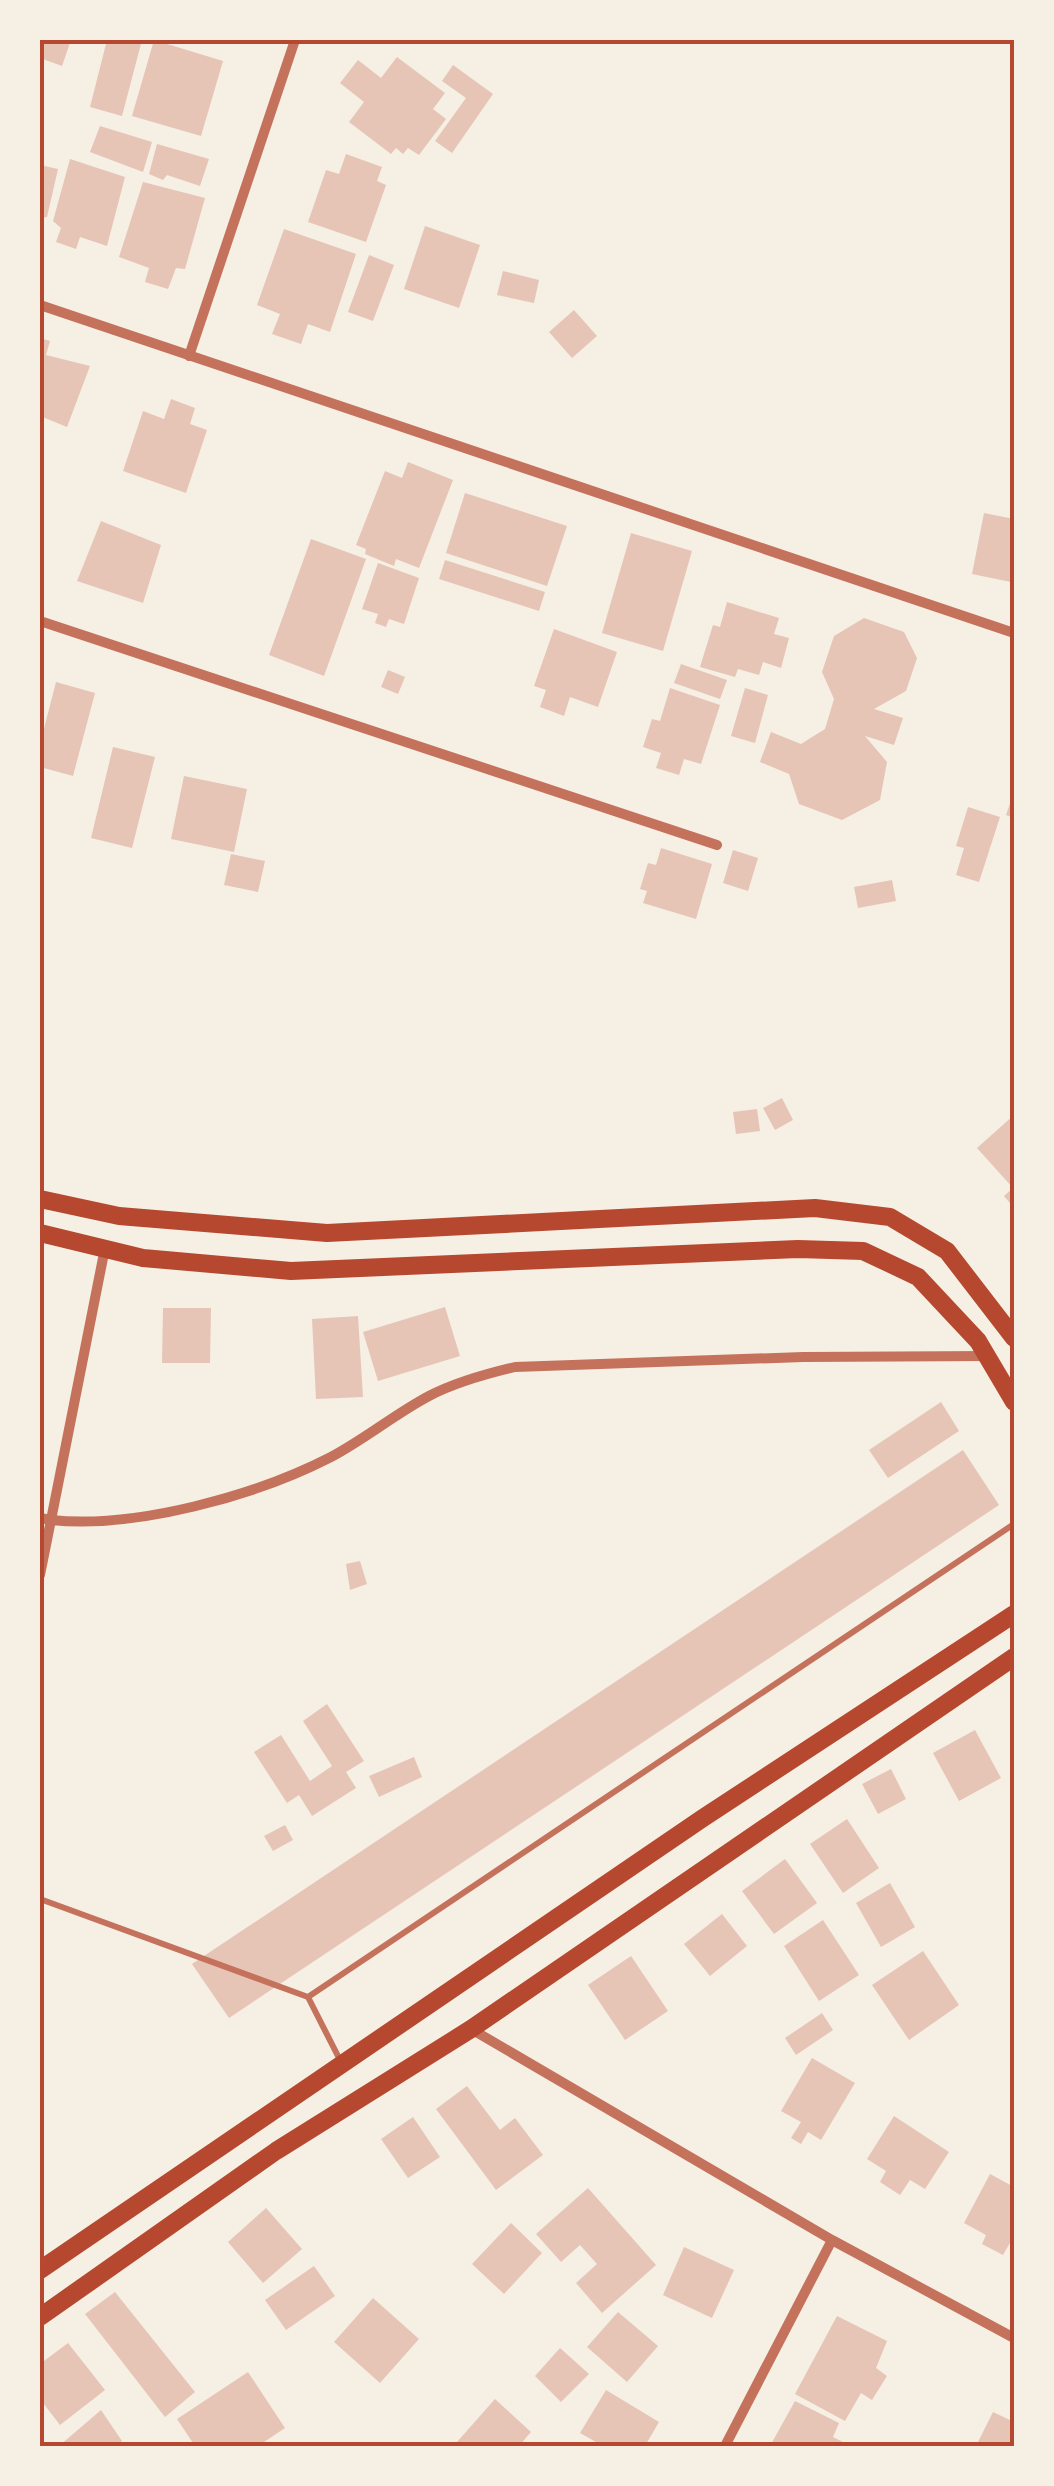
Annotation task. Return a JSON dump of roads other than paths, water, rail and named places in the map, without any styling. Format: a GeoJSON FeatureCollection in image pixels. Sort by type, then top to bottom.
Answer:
{"type":"FeatureCollection","features":[{"type":"Feature","properties":{"kind":"main road"},"geometry":{"type":"LineString","coordinates":[[40,1200],[119,1216],[327,1233],[815,1208],[890,1217],[947,1251],[1014,1338]]}},
{"type":"Feature","properties":{"kind":"main road"},"geometry":{"type":"LineString","coordinates":[[40,1233],[143,1258],[291,1271],[779,1250],[864,1251],[918,1278],[978,1340],[1014,1402]]}},
{"type":"Feature","properties":{"kind":"main road"},"geometry":{"type":"LineString","coordinates":[[40,2270],[704,1818],[1014,1614]]}},
{"type":"Feature","properties":{"kind":"main road"},"geometry":{"type":"LineString","coordinates":[[40,2317],[276,2151],[471,2029],[1014,1658]]}},
{"type":"Feature","properties":{"kind":"main road"},"geometry":{"type":"LineString","coordinates":[[259,2122],[276,2151]]}},
{"type":"Feature","properties":{"kind":"street"},"geometry":{"type":"LineString","coordinates":[[189,356],[295,40]]}},
{"type":"Feature","properties":{"kind":"street"},"geometry":{"type":"LineString","coordinates":[[40,305],[1014,633]]}},
{"type":"Feature","properties":{"kind":"street"},"geometry":{"type":"LineString","coordinates":[[40,621],[717,845]]}},
{"type":"Feature","properties":{"kind":"street"},"geometry":{"type":"LineString","coordinates":[[40,1575],[45,1519],[106,1247]]}},
{"type":"Feature","properties":{"kind":"street"},"geometry":{"type":"LineString","coordinates":[[45,1519],[78,1523],[124,1520],[250,1490],[331,1456],[428,1397],[475,1376],[516,1367],[802,1357],[989,1356]]}},
{"type":"Feature","properties":{"kind":"street"},"geometry":{"type":"LineString","coordinates":[[471,2029],[832,2240],[1014,2338]]}},
{"type":"Feature","properties":{"kind":"street"},"geometry":{"type":"LineString","coordinates":[[725,2446],[832,2240]]}},
{"type":"Feature","properties":{"kind":"lane"},"geometry":{"type":"LineString","coordinates":[[308,1997],[1014,1524]]}},
{"type":"Feature","properties":{"kind":"lane"},"geometry":{"type":"LineString","coordinates":[[40,1898],[308,1997],[342,2064]]}}]}
